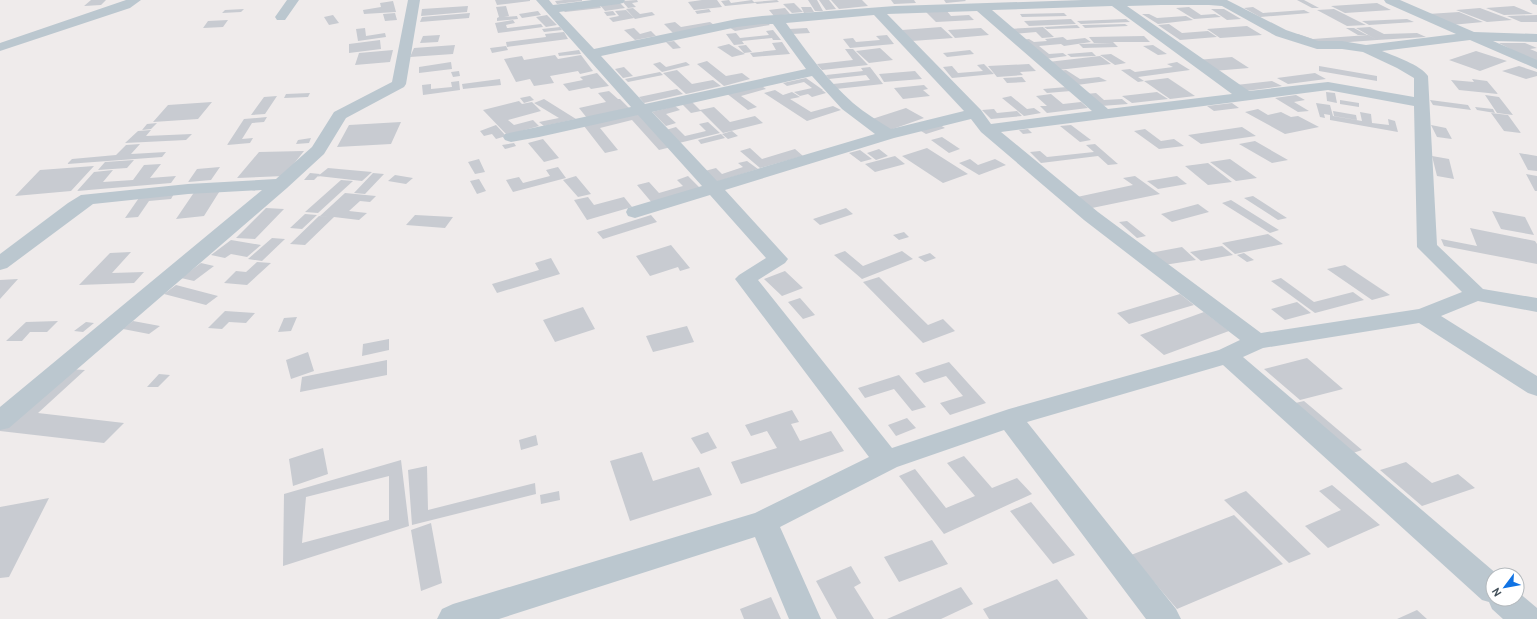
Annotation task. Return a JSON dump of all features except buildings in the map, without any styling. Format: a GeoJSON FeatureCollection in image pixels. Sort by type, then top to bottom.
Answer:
{"type":"FeatureCollection","features":[{"type":"Feature","properties":{"kind":"street"},"geometry":{"type":"LineString","coordinates":[[0,47],[126,5],[136,0]]}},
{"type":"Feature","properties":{"kind":"street"},"geometry":{"type":"LineString","coordinates":[[281,17],[293,0]]}},
{"type":"Feature","properties":{"kind":"street"},"geometry":{"type":"LineString","coordinates":[[0,422],[281,184],[318,150],[340,115],[399,84],[414,0]]}},
{"type":"Feature","properties":{"kind":"street"},"geometry":{"type":"LineString","coordinates":[[546,5],[619,0]]}},
{"type":"Feature","properties":{"kind":"street"},"geometry":{"type":"LineString","coordinates":[[1390,0],[1537,65]]}},
{"type":"Feature","properties":{"kind":"street"},"geometry":{"type":"LineString","coordinates":[[592,54],[737,23],[777,20],[886,7],[1112,1],[1220,2],[1241,11],[1274,30],[1317,45],[1342,45],[1366,49],[1402,65],[1421,76],[1427,247],[1476,294]]}},
{"type":"Feature","properties":{"kind":"street"},"geometry":{"type":"LineString","coordinates":[[1112,1],[1247,98]]}},
{"type":"Feature","properties":{"kind":"street"},"geometry":{"type":"LineString","coordinates":[[985,4],[1106,115]]}},
{"type":"Feature","properties":{"kind":"street"},"geometry":{"type":"LineString","coordinates":[[546,5],[715,188],[778,259],[746,279],[887,460]]}},
{"type":"Feature","properties":{"kind":"street"},"geometry":{"type":"LineString","coordinates":[[886,7],[987,128],[1091,216],[1257,341]]}},
{"type":"Feature","properties":{"kind":"street"},"geometry":{"type":"LineString","coordinates":[[777,20],[814,71],[841,99],[860,116],[888,135]]}},
{"type":"Feature","properties":{"kind":"street"},"geometry":{"type":"LineString","coordinates":[[1366,49],[1472,36],[1537,38]]}},
{"type":"Feature","properties":{"kind":"street"},"geometry":{"type":"LineString","coordinates":[[511,137],[814,71]]}},
{"type":"Feature","properties":{"kind":"street"},"geometry":{"type":"LineString","coordinates":[[987,128],[1247,98],[1328,86],[1422,103]]}},
{"type":"Feature","properties":{"kind":"street"},"geometry":{"type":"LineString","coordinates":[[635,212],[888,135],[975,113]]}},
{"type":"Feature","properties":{"kind":"street"},"geometry":{"type":"LineString","coordinates":[[0,264],[75,207],[88,199],[188,189],[281,184]]}},
{"type":"Feature","properties":{"kind":"street"},"geometry":{"type":"LineString","coordinates":[[466,617],[763,522],[887,460],[1009,418],[1227,356],[1257,341],[1423,315],[1476,294],[1537,305]]}},
{"type":"Feature","properties":{"kind":"street"},"geometry":{"type":"LineString","coordinates":[[1423,315],[1537,387]]}},
{"type":"Feature","properties":{"kind":"street"},"geometry":{"type":"LineString","coordinates":[[1227,356],[1485,583]]}},
{"type":"Feature","properties":{"kind":"street"},"geometry":{"type":"LineString","coordinates":[[1009,418],[1165,619]]}},
{"type":"Feature","properties":{"kind":"street"},"geometry":{"type":"LineString","coordinates":[[763,522],[805,619]]}},
{"type":"Feature","properties":{"kind":"street"},"geometry":{"type":"LineString","coordinates":[[1512,607],[1526,619]]}}]}
